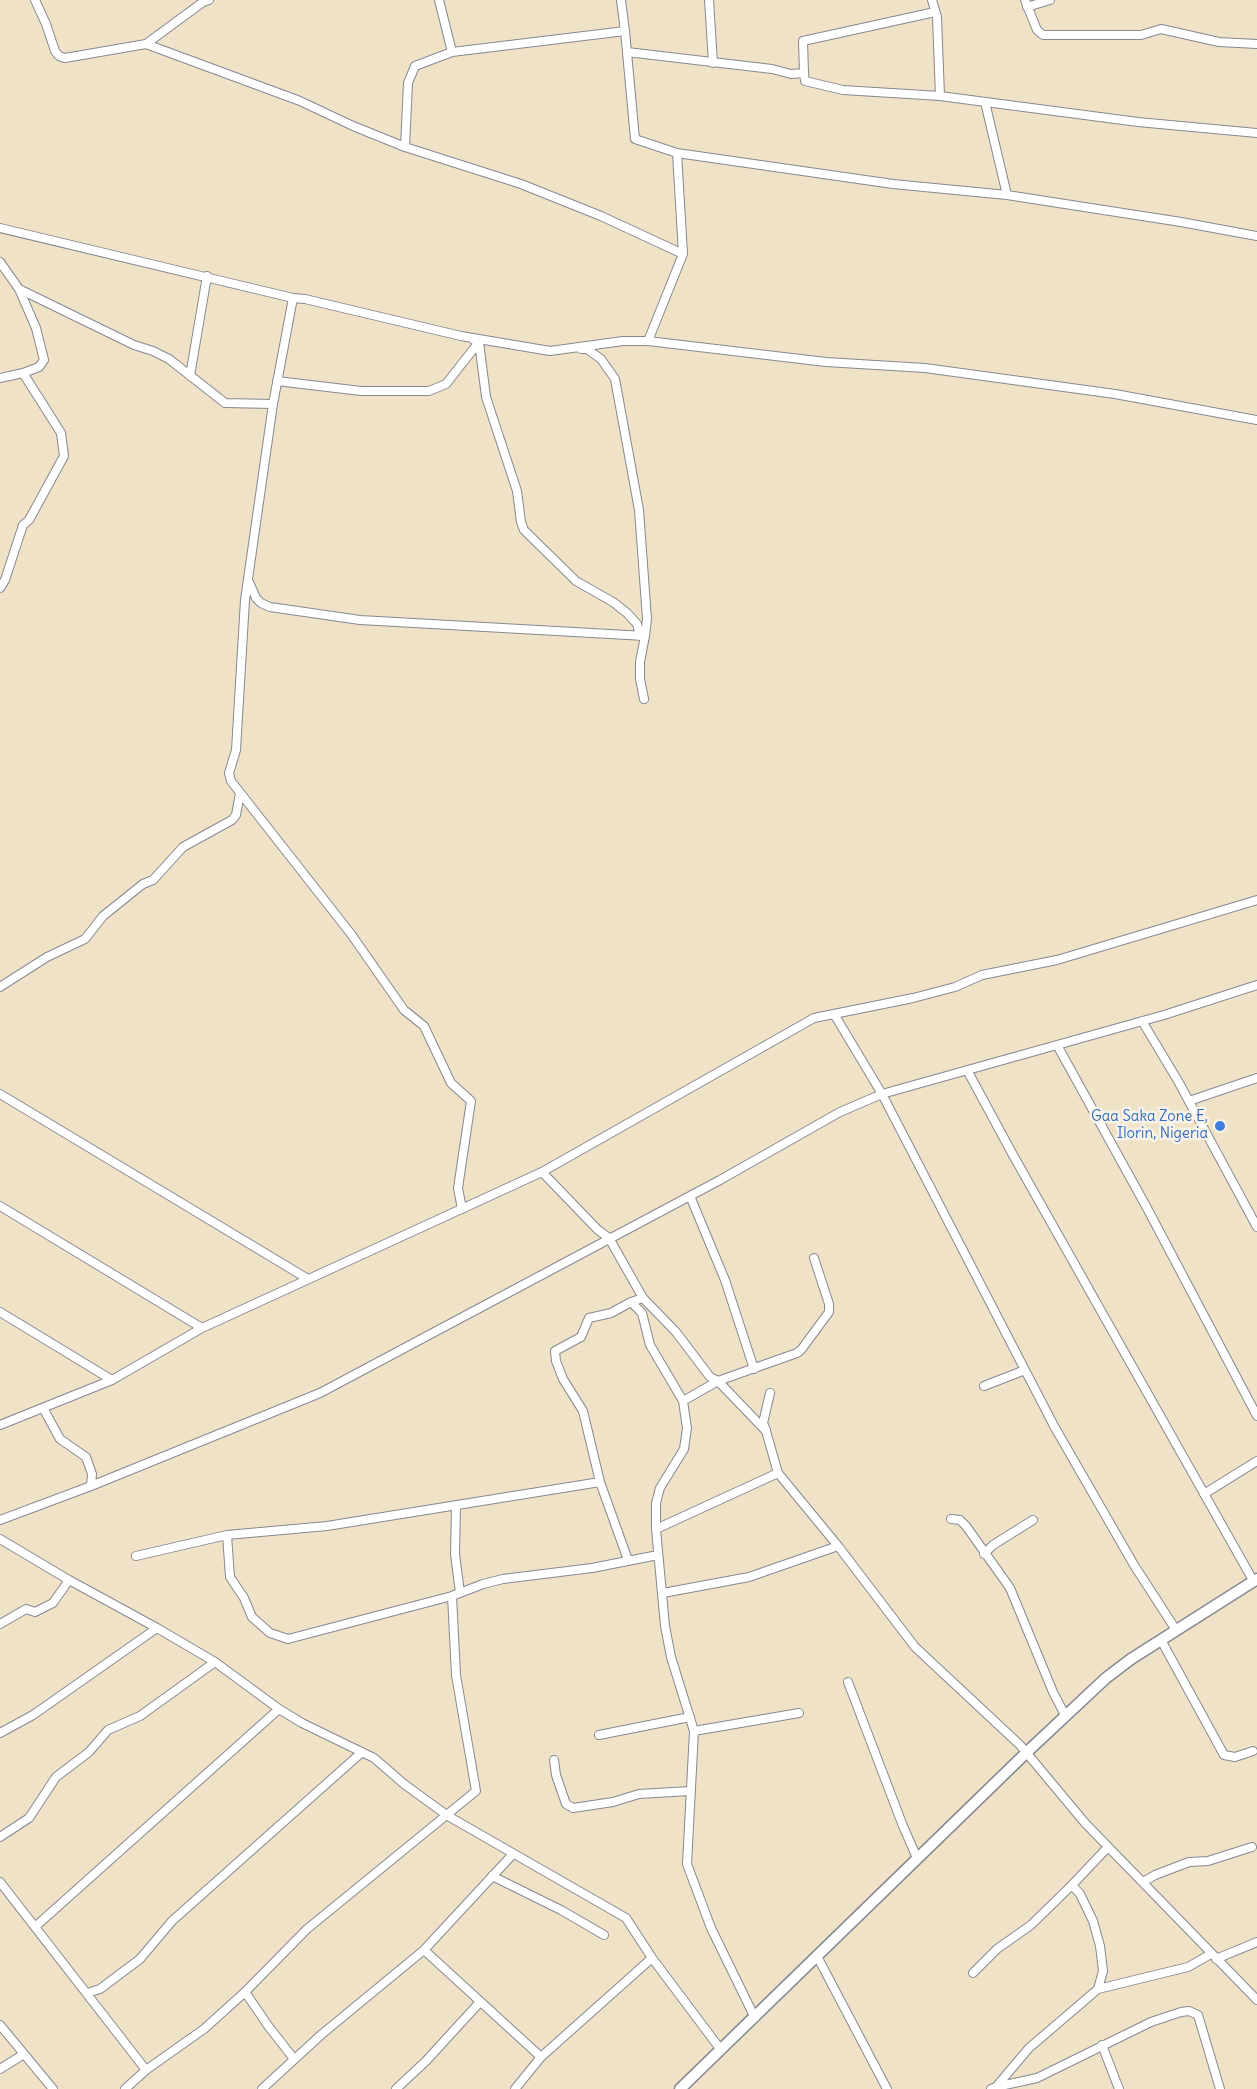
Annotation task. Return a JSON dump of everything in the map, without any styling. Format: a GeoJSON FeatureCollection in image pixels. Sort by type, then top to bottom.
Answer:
{"type":"FeatureCollection","features":[{"type":"Feature","properties":{"kind":"street"},"geometry":{"type":"LineString","coordinates":[[35,0],[59,56],[65,58],[146,44],[209,0]]}},
{"type":"Feature","properties":{"kind":"street"},"geometry":{"type":"LineString","coordinates":[[439,0],[452,52]]}},
{"type":"Feature","properties":{"kind":"street"},"geometry":{"type":"LineString","coordinates":[[621,0],[635,139],[677,153],[893,184],[1007,195],[1257,236]]}},
{"type":"Feature","properties":{"kind":"street"},"geometry":{"type":"LineString","coordinates":[[710,0],[713,63]]}},
{"type":"Feature","properties":{"kind":"street"},"geometry":{"type":"LineString","coordinates":[[932,0],[935,12],[940,96]]}},
{"type":"Feature","properties":{"kind":"street"},"geometry":{"type":"LineString","coordinates":[[1050,0],[1026,3],[1037,30],[1043,35],[1141,35],[1161,29],[1219,42],[1257,44]]}},
{"type":"Feature","properties":{"kind":"street"},"geometry":{"type":"LineString","coordinates":[[935,12],[803,41],[805,81],[843,90],[940,96],[1138,122],[1257,133]]}},
{"type":"Feature","properties":{"kind":"street"},"geometry":{"type":"LineString","coordinates":[[405,147],[408,83],[415,66],[452,52],[625,31]]}},
{"type":"Feature","properties":{"kind":"street"},"geometry":{"type":"LineString","coordinates":[[146,44],[300,101],[352,126],[405,147],[521,184],[601,216],[683,254]]}},
{"type":"Feature","properties":{"kind":"street"},"geometry":{"type":"LineString","coordinates":[[627,52],[772,69],[791,74],[804,73]]}},
{"type":"Feature","properties":{"kind":"street"},"geometry":{"type":"LineString","coordinates":[[985,102],[1007,195]]}},
{"type":"Feature","properties":{"kind":"street"},"geometry":{"type":"LineString","coordinates":[[648,340],[683,254],[677,153]]}},
{"type":"Feature","properties":{"kind":"street"},"geometry":{"type":"LineString","coordinates":[[0,228],[461,336],[550,351],[587,349],[601,359],[615,379],[639,510],[647,619],[642,636],[640,662],[640,679],[644,699]]}},
{"type":"Feature","properties":{"kind":"street"},"geometry":{"type":"LineString","coordinates":[[0,262],[20,289],[36,328],[44,360],[39,367],[0,378]]}},
{"type":"Feature","properties":{"kind":"street"},"geometry":{"type":"LineString","coordinates":[[190,375],[207,276]]}},
{"type":"Feature","properties":{"kind":"street"},"geometry":{"type":"LineString","coordinates":[[20,289],[134,345],[170,359],[225,403],[273,404]]}},
{"type":"Feature","properties":{"kind":"street"},"geometry":{"type":"LineString","coordinates":[[293,298],[273,404],[248,581],[236,750],[229,773],[231,781],[351,934],[404,1010],[424,1026],[451,1083],[471,1101],[458,1188],[462,1209]]}},
{"type":"Feature","properties":{"kind":"street"},"geometry":{"type":"LineString","coordinates":[[461,336],[479,342]]}},
{"type":"Feature","properties":{"kind":"street"},"geometry":{"type":"LineString","coordinates":[[550,351],[648,340],[826,362],[926,368],[1115,393],[1257,420]]}},
{"type":"Feature","properties":{"kind":"street"},"geometry":{"type":"LineString","coordinates":[[277,381],[361,391],[429,391],[446,384],[479,342]]}},
{"type":"Feature","properties":{"kind":"street"},"geometry":{"type":"LineString","coordinates":[[479,342],[486,398],[517,491],[524,530],[576,581],[613,602],[627,613],[637,624],[642,636]]}},
{"type":"Feature","properties":{"kind":"street"},"geometry":{"type":"LineString","coordinates":[[0,588],[5,580],[23,525],[29,520],[64,456],[60,433],[22,373]]}},
{"type":"Feature","properties":{"kind":"street"},"geometry":{"type":"LineString","coordinates":[[248,581],[256,598],[270,607],[360,620],[642,636]]}},
{"type":"Feature","properties":{"kind":"street"},"geometry":{"type":"LineString","coordinates":[[0,987],[47,957],[85,939],[104,916],[143,884],[153,879],[183,847],[232,820],[236,814],[240,793]]}},
{"type":"Feature","properties":{"kind":"street"},"geometry":{"type":"LineString","coordinates":[[0,1425],[112,1380],[202,1328],[542,1172],[814,1018],[923,996],[955,987],[982,975],[1057,960],[1257,900]]}},
{"type":"Feature","properties":{"kind":"street"},"geometry":{"type":"LineString","coordinates":[[0,1520],[91,1486],[320,1393],[690,1196],[840,1112],[882,1094],[1142,1021],[1257,985]]}},
{"type":"Feature","properties":{"kind":"street"},"geometry":{"type":"LineString","coordinates":[[834,1014],[882,1094],[1025,1370],[1112,1528],[1176,1630]]}},
{"type":"Feature","properties":{"kind":"street"},"geometry":{"type":"LineString","coordinates":[[1142,1021],[1189,1101],[1257,1227]]}},
{"type":"Feature","properties":{"kind":"street"},"geometry":{"type":"LineString","coordinates":[[1057,1045],[1147,1208],[1257,1416]]}},
{"type":"Feature","properties":{"kind":"street"},"geometry":{"type":"LineString","coordinates":[[680,2089],[1065,1715],[1106,1678],[1255,1580],[1204,1494],[967,1070]]}},
{"type":"Feature","properties":{"kind":"street"},"geometry":{"type":"LineString","coordinates":[[1189,1101],[1257,1078]]}},
{"type":"Feature","properties":{"kind":"street"},"geometry":{"type":"LineString","coordinates":[[0,1094],[308,1279]]}},
{"type":"Feature","properties":{"kind":"street"},"geometry":{"type":"LineString","coordinates":[[542,1172],[598,1230],[609,1238],[643,1298],[676,1332],[710,1377],[718,1381],[766,1431]]}},
{"type":"Feature","properties":{"kind":"street"},"geometry":{"type":"LineString","coordinates":[[690,1196],[725,1280],[754,1369]]}},
{"type":"Feature","properties":{"kind":"street"},"geometry":{"type":"LineString","coordinates":[[0,1206],[202,1328]]}},
{"type":"Feature","properties":{"kind":"street"},"geometry":{"type":"LineString","coordinates":[[683,1401],[718,1381],[797,1353],[826,1317],[829,1304],[814,1258]]}},
{"type":"Feature","properties":{"kind":"street"},"geometry":{"type":"LineString","coordinates":[[628,1560],[600,1482],[583,1411],[563,1379],[556,1361],[555,1350],[581,1338],[589,1318],[611,1313],[643,1298]]}},
{"type":"Feature","properties":{"kind":"street"},"geometry":{"type":"LineString","coordinates":[[631,1302],[642,1313],[650,1345],[683,1401],[687,1428],[684,1449],[660,1488],[656,1503],[656,1529],[665,1626],[671,1658],[694,1731],[687,1864],[711,1928],[754,2018]]}},
{"type":"Feature","properties":{"kind":"street"},"geometry":{"type":"LineString","coordinates":[[0,1312],[112,1380]]}},
{"type":"Feature","properties":{"kind":"street"},"geometry":{"type":"LineString","coordinates":[[984,1386],[1025,1370]]}},
{"type":"Feature","properties":{"kind":"street"},"geometry":{"type":"LineString","coordinates":[[771,1393],[763,1423],[778,1473],[838,1546],[915,1647],[1027,1752],[1085,1823],[1257,2000]]}},
{"type":"Feature","properties":{"kind":"street"},"geometry":{"type":"LineString","coordinates":[[43,1408],[60,1439],[86,1456],[92,1474],[91,1486]]}},
{"type":"Feature","properties":{"kind":"street"},"geometry":{"type":"LineString","coordinates":[[1204,1494],[1257,1461]]}},
{"type":"Feature","properties":{"kind":"street"},"geometry":{"type":"LineString","coordinates":[[656,1529],[778,1473]]}},
{"type":"Feature","properties":{"kind":"street"},"geometry":{"type":"LineString","coordinates":[[136,1556],[227,1535],[327,1526],[600,1482]]}},
{"type":"Feature","properties":{"kind":"street"},"geometry":{"type":"LineString","coordinates":[[456,1506],[455,1554],[460,1593]]}},
{"type":"Feature","properties":{"kind":"street"},"geometry":{"type":"LineString","coordinates":[[951,1519],[960,1520],[966,1526],[1010,1588],[1065,1715]]}},
{"type":"Feature","properties":{"kind":"street"},"geometry":{"type":"LineString","coordinates":[[984,1554],[993,1545],[1033,1520]]}},
{"type":"Feature","properties":{"kind":"street"},"geometry":{"type":"LineString","coordinates":[[227,1535],[230,1577],[256,1623],[282,1638],[294,1638],[452,1596],[503,1579],[592,1568],[658,1555]]}},
{"type":"Feature","properties":{"kind":"street"},"geometry":{"type":"LineString","coordinates":[[0,1539],[215,1662],[302,1723],[374,1758],[404,1784],[448,1816],[626,1918],[652,1958],[721,2050]]}},
{"type":"Feature","properties":{"kind":"street"},"geometry":{"type":"LineString","coordinates":[[663,1593],[749,1576],[838,1546]]}},
{"type":"Feature","properties":{"kind":"street"},"geometry":{"type":"LineString","coordinates":[[0,1624],[26,1609],[35,1612],[53,1603],[69,1580]]}},
{"type":"Feature","properties":{"kind":"street"},"geometry":{"type":"LineString","coordinates":[[125,2089],[146,2070],[204,2029],[245,1992],[307,1929],[476,1791],[456,1675],[452,1596]]}},
{"type":"Feature","properties":{"kind":"street"},"geometry":{"type":"LineString","coordinates":[[0,1734],[33,1715],[157,1628]]}},
{"type":"Feature","properties":{"kind":"street"},"geometry":{"type":"LineString","coordinates":[[1161,1640],[1224,1755],[1235,1757],[1253,1750]]}},
{"type":"Feature","properties":{"kind":"street"},"geometry":{"type":"LineString","coordinates":[[0,1837],[29,1818],[56,1777],[89,1752],[108,1730],[140,1716],[215,1662]]}},
{"type":"Feature","properties":{"kind":"street"},"geometry":{"type":"LineString","coordinates":[[848,1682],[917,1858]]}},
{"type":"Feature","properties":{"kind":"street"},"geometry":{"type":"LineString","coordinates":[[36,1926],[132,1842],[155,1817],[188,1791],[279,1709]]}},
{"type":"Feature","properties":{"kind":"street"},"geometry":{"type":"LineString","coordinates":[[694,1731],[799,1713]]}},
{"type":"Feature","properties":{"kind":"street"},"geometry":{"type":"LineString","coordinates":[[599,1735],[690,1717]]}},
{"type":"Feature","properties":{"kind":"street"},"geometry":{"type":"LineString","coordinates":[[87,1994],[99,1989],[140,1959],[172,1921],[210,1885],[361,1753]]}},
{"type":"Feature","properties":{"kind":"street"},"geometry":{"type":"LineString","coordinates":[[554,1760],[556,1775],[566,1804],[573,1808],[613,1802],[639,1794],[690,1791]]}},
{"type":"Feature","properties":{"kind":"street"},"geometry":{"type":"LineString","coordinates":[[973,1973],[996,1949],[1031,1925],[1108,1847]]}},
{"type":"Feature","properties":{"kind":"street"},"geometry":{"type":"LineString","coordinates":[[1143,1882],[1180,1864],[1208,1861],[1252,1847]]}},
{"type":"Feature","properties":{"kind":"street"},"geometry":{"type":"LineString","coordinates":[[262,2089],[294,2059],[424,1950],[513,1854]]}},
{"type":"Feature","properties":{"kind":"street"},"geometry":{"type":"LineString","coordinates":[[492,1876],[561,1910],[604,1935]]}},
{"type":"Feature","properties":{"kind":"street"},"geometry":{"type":"LineString","coordinates":[[0,1882],[146,2070]]}},
{"type":"Feature","properties":{"kind":"street"},"geometry":{"type":"LineString","coordinates":[[1072,1885],[1080,1894],[1093,1921],[1100,1946],[1103,1971],[1098,1989]]}},
{"type":"Feature","properties":{"kind":"street"},"geometry":{"type":"LineString","coordinates":[[993,2088],[1029,2048],[1098,1989],[1188,1967],[1213,1956],[1257,1942]]}},
{"type":"Feature","properties":{"kind":"street"},"geometry":{"type":"LineString","coordinates":[[424,1950],[541,2057]]}},
{"type":"Feature","properties":{"kind":"street"},"geometry":{"type":"LineString","coordinates":[[817,1956],[887,2089]]}},
{"type":"Feature","properties":{"kind":"street"},"geometry":{"type":"LineString","coordinates":[[514,2089],[541,2057],[652,1958]]}},
{"type":"Feature","properties":{"kind":"street"},"geometry":{"type":"LineString","coordinates":[[245,1992],[294,2059]]}},
{"type":"Feature","properties":{"kind":"street"},"geometry":{"type":"LineString","coordinates":[[396,2089],[426,2061],[480,2002]]}},
{"type":"Feature","properties":{"kind":"street"},"geometry":{"type":"LineString","coordinates":[[993,2088],[1037,2078],[1151,2022],[1181,2012],[1198,2015],[1220,2089]]}},
{"type":"Feature","properties":{"kind":"street"},"geometry":{"type":"LineString","coordinates":[[0,2025],[53,2089]]}},
{"type":"Feature","properties":{"kind":"street"},"geometry":{"type":"LineString","coordinates":[[1102,2045],[1119,2089]]}},
{"type":"Feature","properties":{"kind":"street"},"geometry":{"type":"LineString","coordinates":[[0,2069],[24,2054]]}},
{"type":"Feature","properties":{"kind":"place","name":"Gaa Saka Zone E, Ilorin, Nigeria"},"geometry":{"type":"Point","coordinates":[1220,1126]}}]}
